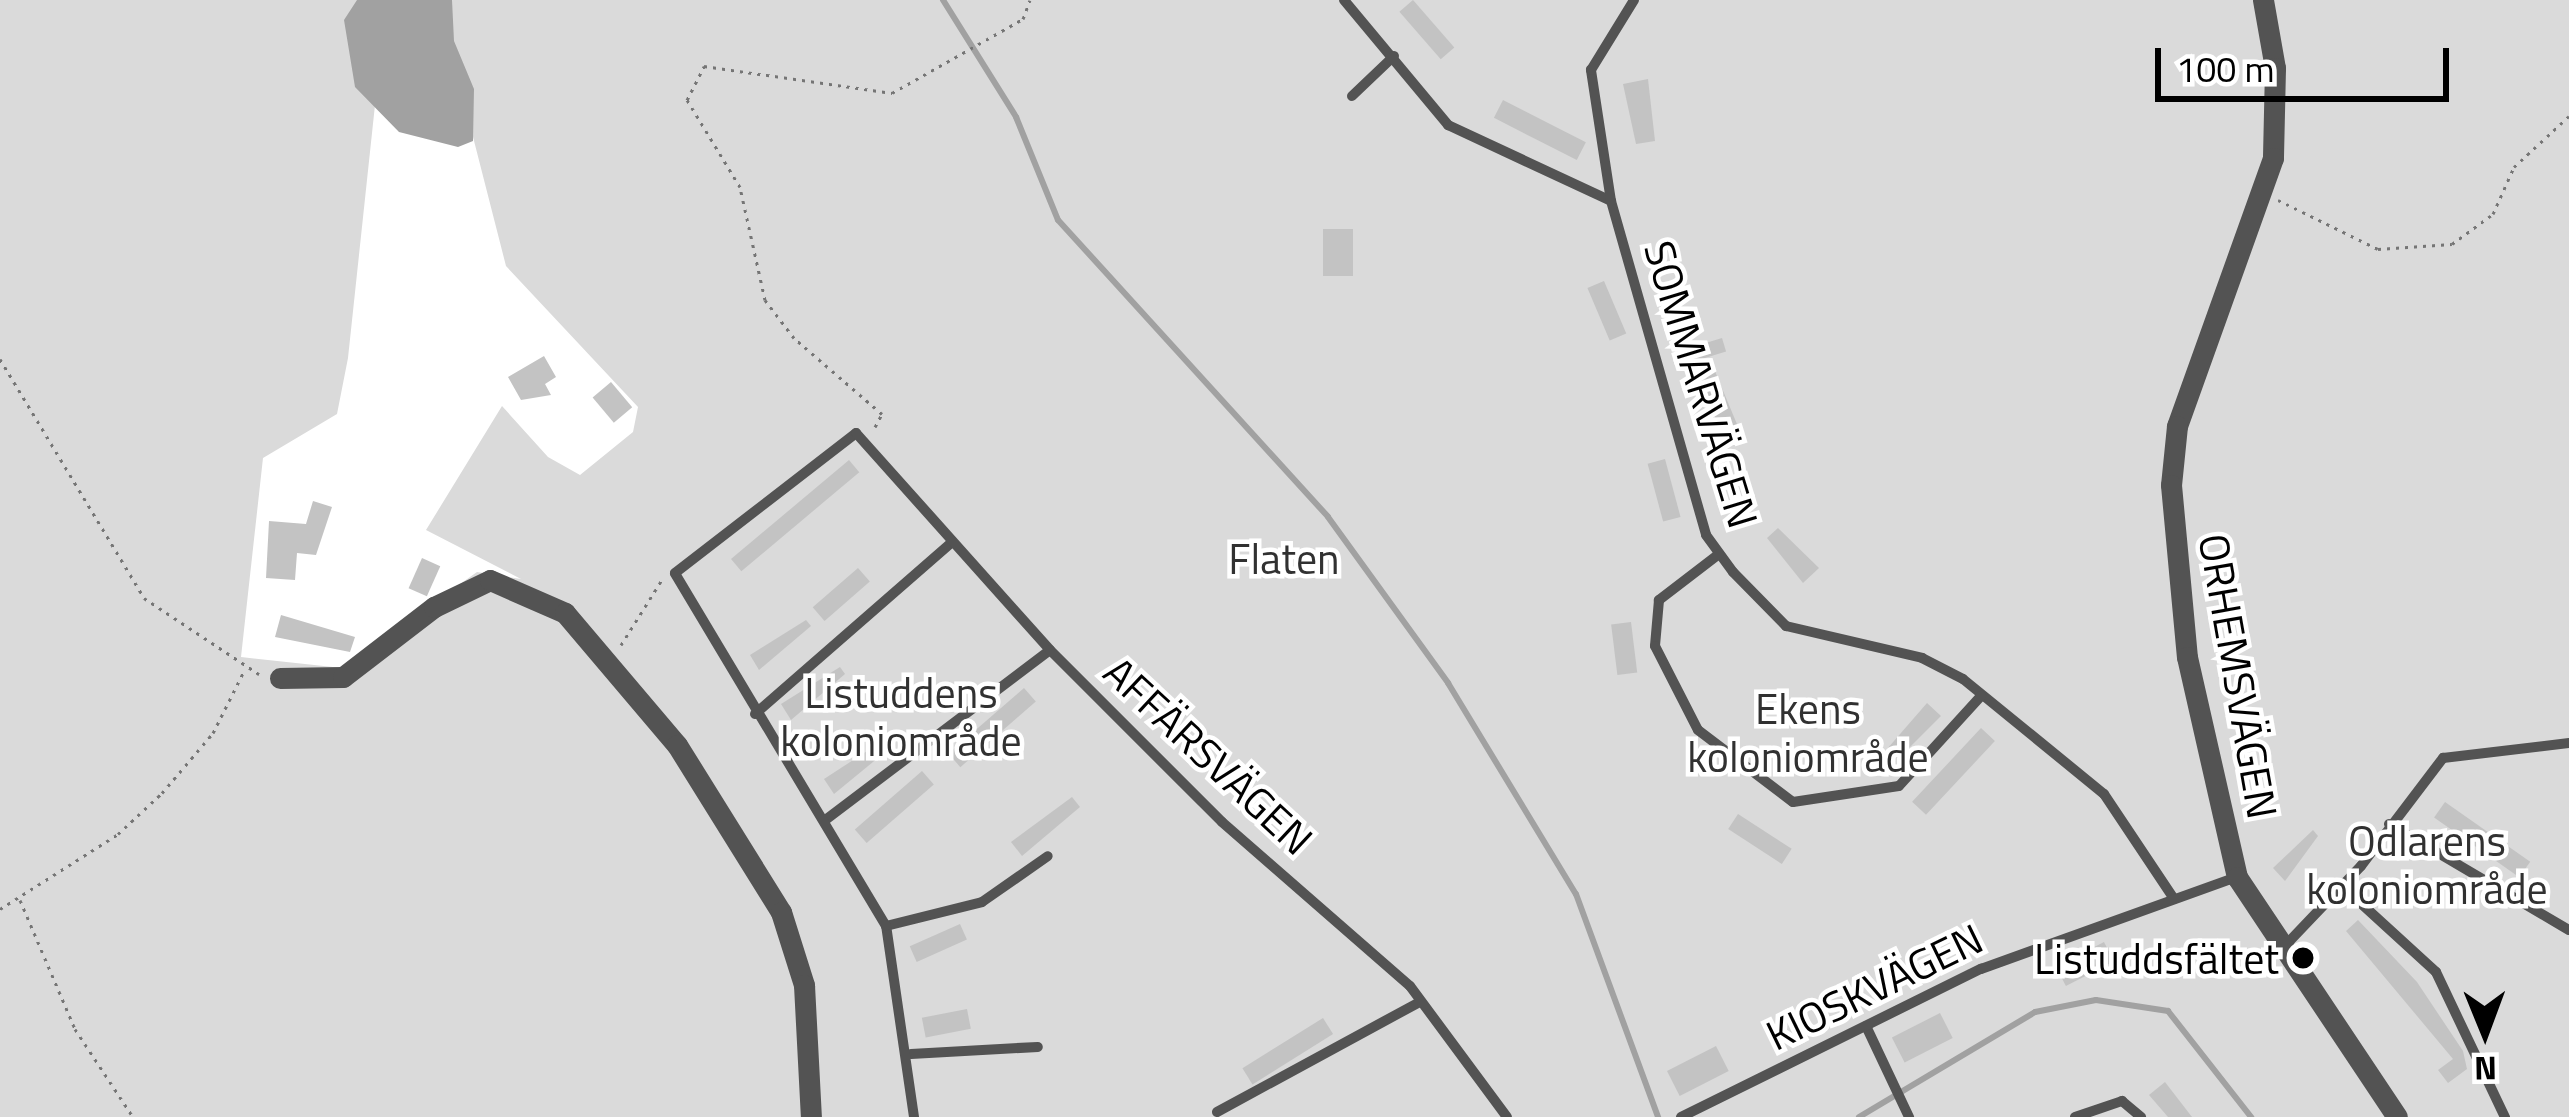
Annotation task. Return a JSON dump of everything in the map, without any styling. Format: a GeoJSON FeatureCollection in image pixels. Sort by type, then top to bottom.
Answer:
{"type":"FeatureCollection","features":[{"type":"Feature","properties":{"kind":"street","name":"ORHEMSVÄGEN"},"geometry":{"type":"LineString","coordinates":[[2264,0],[2276,112],[2262,194],[2189,385],[2171,485],[2187,657],[2237,877],[2279,952],[2397,1117]]}},
{"type":"Feature","properties":{"kind":"street"},"geometry":{"type":"LineString","coordinates":[[280,678],[343,676],[434,607],[490,580],[565,613],[677,745],[781,912],[804,986],[811,1117]]}},
{"type":"Feature","properties":{"kind":"lane","name":"SOMMARVÄGEN"},"geometry":{"type":"LineString","coordinates":[[1344,0],[1448,125],[1571,191],[1611,201],[1706,535],[1719,554],[1786,626],[1922,658],[1981,696],[2104,794],[2174,899]]}},
{"type":"Feature","properties":{"kind":"lane"},"geometry":{"type":"LineString","coordinates":[[1611,201],[1591,70],[1634,0]]}},
{"type":"Feature","properties":{"kind":"lane"},"geometry":{"type":"LineString","coordinates":[[1352,96],[1394,56]]}},
{"type":"Feature","properties":{"kind":"lane"},"geometry":{"type":"LineString","coordinates":[[868,437],[838,446],[676,573],[754,713],[886,926],[911,1054],[914,1117]]}},
{"type":"Feature","properties":{"kind":"lane","name":"AFFÄRSVÄGEN"},"geometry":{"type":"LineString","coordinates":[[868,437],[950,544],[1050,650],[1420,1002],[1505,1114]]}},
{"type":"Feature","properties":{"kind":"lane"},"geometry":{"type":"LineString","coordinates":[[754,713],[950,544]]}},
{"type":"Feature","properties":{"kind":"lane"},"geometry":{"type":"LineString","coordinates":[[1719,554],[1658,600],[1654,646],[1698,730],[1792,802],[1899,786],[1981,696]]}},
{"type":"Feature","properties":{"kind":"lane"},"geometry":{"type":"LineString","coordinates":[[824,820],[1050,650]]}},
{"type":"Feature","properties":{"kind":"lane"},"geometry":{"type":"LineString","coordinates":[[2279,952],[2343,887],[2443,758],[2569,743]]}},
{"type":"Feature","properties":{"kind":"lane"},"geometry":{"type":"LineString","coordinates":[[2389,824],[2569,930]]}},
{"type":"Feature","properties":{"kind":"lane"},"geometry":{"type":"LineString","coordinates":[[886,926],[982,902],[1048,856]]}},
{"type":"Feature","properties":{"kind":"lane","name":"KIOSKVÄGEN"},"geometry":{"type":"LineString","coordinates":[[1681,1117],[1981,969],[2237,877]]}},
{"type":"Feature","properties":{"kind":"lane"},"geometry":{"type":"LineString","coordinates":[[2343,887],[2436,972],[2505,1117]]}},
{"type":"Feature","properties":{"kind":"lane"},"geometry":{"type":"LineString","coordinates":[[1217,1112],[1420,1002]]}},
{"type":"Feature","properties":{"kind":"lane"},"geometry":{"type":"LineString","coordinates":[[1867,1026],[1907,1112]]}},
{"type":"Feature","properties":{"kind":"lane"},"geometry":{"type":"LineString","coordinates":[[911,1054],[1038,1047]]}},
{"type":"Feature","properties":{"kind":"lane"},"geometry":{"type":"LineString","coordinates":[[2075,1117],[2122,1101],[2141,1117]]}},
{"type":"Feature","properties":{"kind":"lane"},"geometry":{"type":"LineString","coordinates":[[1488,1117],[1505,1114]]}},
{"type":"Feature","properties":{"kind":"path"},"geometry":{"type":"LineString","coordinates":[[868,437],[882,414],[794,338],[765,300],[740,188],[687,100],[704,66],[892,93],[1023,19],[1030,0]]}},
{"type":"Feature","properties":{"kind":"path"},"geometry":{"type":"LineString","coordinates":[[2262,194],[2378,249],[2452,244],[2493,214],[2514,167],[2569,116]]}},
{"type":"Feature","properties":{"kind":"path"},"geometry":{"type":"LineString","coordinates":[[0,359],[144,598],[244,671],[280,678]]}},
{"type":"Feature","properties":{"kind":"path"},"geometry":{"type":"LineString","coordinates":[[609,665],[650,590],[676,573]]}},
{"type":"Feature","properties":{"kind":"path"},"geometry":{"type":"LineString","coordinates":[[0,909],[162,793],[213,733],[244,671]]}},
{"type":"Feature","properties":{"kind":"path"},"geometry":{"type":"LineString","coordinates":[[19,899],[75,1029],[133,1117]]}},
{"type":"Feature","properties":{"kind":"green space","name":"Flaten"},"geometry":{"type":"Polygon","coordinates":[[[0,0],[361,0],[375,105],[348,358],[337,414],[263,458],[241,657],[342,668],[477,572],[521,579],[426,530],[502,406],[548,457],[580,475],[633,432],[638,407],[506,266],[438,0],[2569,0],[2569,1117],[0,1117],[0,0]]]}},
{"type":"Feature","properties":{"kind":"shaded area"},"geometry":{"type":"Polygon","coordinates":[[[357,0],[452,0],[454,41],[474,89],[473,141],[458,147],[399,132],[355,87],[344,20],[357,0]]]}},
{"type":"Feature","properties":{"kind":"building"},"geometry":{"type":"Polygon","coordinates":[[[1413,0],[1454,48],[1441,59],[1399,12],[1413,0]]]}},
{"type":"Feature","properties":{"kind":"building"},"geometry":{"type":"Polygon","coordinates":[[[1648,79],[1655,141],[1636,144],[1623,84],[1648,79]]]}},
{"type":"Feature","properties":{"kind":"building"},"geometry":{"type":"Polygon","coordinates":[[[1503,100],[1586,142],[1577,160],[1494,118],[1503,100]]]}},
{"type":"Feature","properties":{"kind":"building"},"geometry":{"type":"Polygon","coordinates":[[[1323,229],[1353,229],[1353,276],[1323,276],[1323,229]]]}},
{"type":"Feature","properties":{"kind":"building"},"geometry":{"type":"Polygon","coordinates":[[[1604,281],[1626,333],[1610,341],[1587,288],[1604,281]]]}},
{"type":"Feature","properties":{"kind":"building"},"geometry":{"type":"Polygon","coordinates":[[[1722,338],[1726,351],[1681,365],[1677,352],[1722,338]]]}},
{"type":"Feature","properties":{"kind":"building"},"geometry":{"type":"Polygon","coordinates":[[[544,356],[556,377],[545,384],[551,395],[521,400],[508,377],[544,356]]]}},
{"type":"Feature","properties":{"kind":"building"},"geometry":{"type":"Polygon","coordinates":[[[1714,369],[1739,429],[1722,435],[1702,383],[1714,369]]]}},
{"type":"Feature","properties":{"kind":"building"},"geometry":{"type":"Polygon","coordinates":[[[611,382],[632,407],[614,423],[593,397],[611,382]]]}},
{"type":"Feature","properties":{"kind":"building"},"geometry":{"type":"Polygon","coordinates":[[[1665,459],[1681,517],[1663,522],[1648,464],[1665,459]]]}},
{"type":"Feature","properties":{"kind":"building"},"geometry":{"type":"Polygon","coordinates":[[[849,460],[859,472],[741,571],[731,559],[849,460]]]}},
{"type":"Feature","properties":{"kind":"building"},"geometry":{"type":"Polygon","coordinates":[[[313,501],[332,507],[316,555],[297,553],[295,580],[266,578],[269,521],[306,524],[313,501]]]}},
{"type":"Feature","properties":{"kind":"building"},"geometry":{"type":"Polygon","coordinates":[[[1778,528],[1819,568],[1803,583],[1767,538],[1778,528]]]}},
{"type":"Feature","properties":{"kind":"building"},"geometry":{"type":"Polygon","coordinates":[[[422,558],[440,566],[427,596],[409,588],[422,558]]]}},
{"type":"Feature","properties":{"kind":"building"},"geometry":{"type":"Polygon","coordinates":[[[858,568],[870,582],[825,621],[813,607],[858,568]]]}},
{"type":"Feature","properties":{"kind":"building"},"geometry":{"type":"Polygon","coordinates":[[[281,615],[355,637],[350,652],[275,637],[281,615]]]}},
{"type":"Feature","properties":{"kind":"building"},"geometry":{"type":"Polygon","coordinates":[[[806,620],[811,626],[759,670],[750,655],[806,620]]]}},
{"type":"Feature","properties":{"kind":"building"},"geometry":{"type":"Polygon","coordinates":[[[1631,622],[1637,673],[1617,675],[1611,624],[1631,622]]]}},
{"type":"Feature","properties":{"kind":"building"},"geometry":{"type":"Polygon","coordinates":[[[840,667],[845,674],[791,720],[781,704],[840,667]]]}},
{"type":"Feature","properties":{"kind":"building"},"geometry":{"type":"Polygon","coordinates":[[[1024,688],[1036,702],[960,767],[949,754],[1024,688]]]}},
{"type":"Feature","properties":{"kind":"building"},"geometry":{"type":"Polygon","coordinates":[[[1927,703],[1941,716],[1898,759],[1887,749],[1927,703]]]}},
{"type":"Feature","properties":{"kind":"building"},"geometry":{"type":"Polygon","coordinates":[[[1981,728],[1995,741],[1926,815],[1912,802],[1981,728]]]}},
{"type":"Feature","properties":{"kind":"building"},"geometry":{"type":"Polygon","coordinates":[[[884,740],[890,748],[834,794],[824,779],[884,740]]]}},
{"type":"Feature","properties":{"kind":"building"},"geometry":{"type":"Polygon","coordinates":[[[922,771],[934,785],[867,843],[855,829],[922,771]]]}},
{"type":"Feature","properties":{"kind":"building"},"geometry":{"type":"Polygon","coordinates":[[[1072,797],[1080,807],[1022,856],[1011,842],[1072,797]]]}},
{"type":"Feature","properties":{"kind":"building"},"geometry":{"type":"Polygon","coordinates":[[[2445,802],[2530,862],[2519,877],[2434,818],[2445,802]]]}},
{"type":"Feature","properties":{"kind":"building"},"geometry":{"type":"Polygon","coordinates":[[[1738,814],[1792,849],[1782,864],[1728,829],[1738,814]]]}},
{"type":"Feature","properties":{"kind":"building"},"geometry":{"type":"Polygon","coordinates":[[[2313,830],[2318,836],[2285,881],[2273,868],[2313,830]]]}},
{"type":"Feature","properties":{"kind":"building"},"geometry":{"type":"Polygon","coordinates":[[[2358,920],[2417,982],[2463,1051],[2467,1069],[2448,1083],[2438,1070],[2453,1059],[2346,931],[2358,920]]]}},
{"type":"Feature","properties":{"kind":"building"},"geometry":{"type":"Polygon","coordinates":[[[960,924],[967,940],[917,962],[910,946],[960,924]]]}},
{"type":"Feature","properties":{"kind":"building"},"geometry":{"type":"Polygon","coordinates":[[[2104,942],[2114,962],[2066,986],[2056,967],[2104,942]]]}},
{"type":"Feature","properties":{"kind":"building"},"geometry":{"type":"Polygon","coordinates":[[[967,1009],[971,1029],[926,1037],[922,1018],[967,1009]]]}},
{"type":"Feature","properties":{"kind":"building"},"geometry":{"type":"Polygon","coordinates":[[[1940,1013],[1953,1038],[1905,1062],[1892,1038],[1940,1013]]]}},
{"type":"Feature","properties":{"kind":"building"},"geometry":{"type":"Polygon","coordinates":[[[1323,1018],[1333,1034],[1253,1084],[1242,1068],[1323,1018]]]}},
{"type":"Feature","properties":{"kind":"building"},"geometry":{"type":"Polygon","coordinates":[[[1716,1046],[1729,1071],[1680,1096],[1667,1071],[1716,1046]]]}},
{"type":"Feature","properties":{"kind":"building"},"geometry":{"type":"Polygon","coordinates":[[[2165,1082],[2192,1117],[2168,1117],[2149,1095],[2165,1082]]]}},
{"type":"Feature","properties":{"kind":"waterway"},"geometry":{"type":"LineString","coordinates":[[943,0],[1016,117],[1058,220],[1328,517],[1448,683],[1576,894],[1658,1117]]}},
{"type":"Feature","properties":{"kind":"waterway"},"geometry":{"type":"LineString","coordinates":[[1859,1117],[2035,1012],[2096,1000],[2168,1011],[2251,1117]]}},
{"type":"Feature","properties":{"kind":"place","name":"Listuddsfältet"},"geometry":{"type":"Point","coordinates":[2303,958]}},
{"type":"Feature","properties":{"kind":"park label","name":"Listuddens koloniområde"},"geometry":{"type":"Point","coordinates":[901,716]}},
{"type":"Feature","properties":{"kind":"park label","name":"Ekens koloniområde"},"geometry":{"type":"Point","coordinates":[1808,732]}},
{"type":"Feature","properties":{"kind":"park label","name":"Odlarens koloniområde"},"geometry":{"type":"Point","coordinates":[2427,864]}}]}
